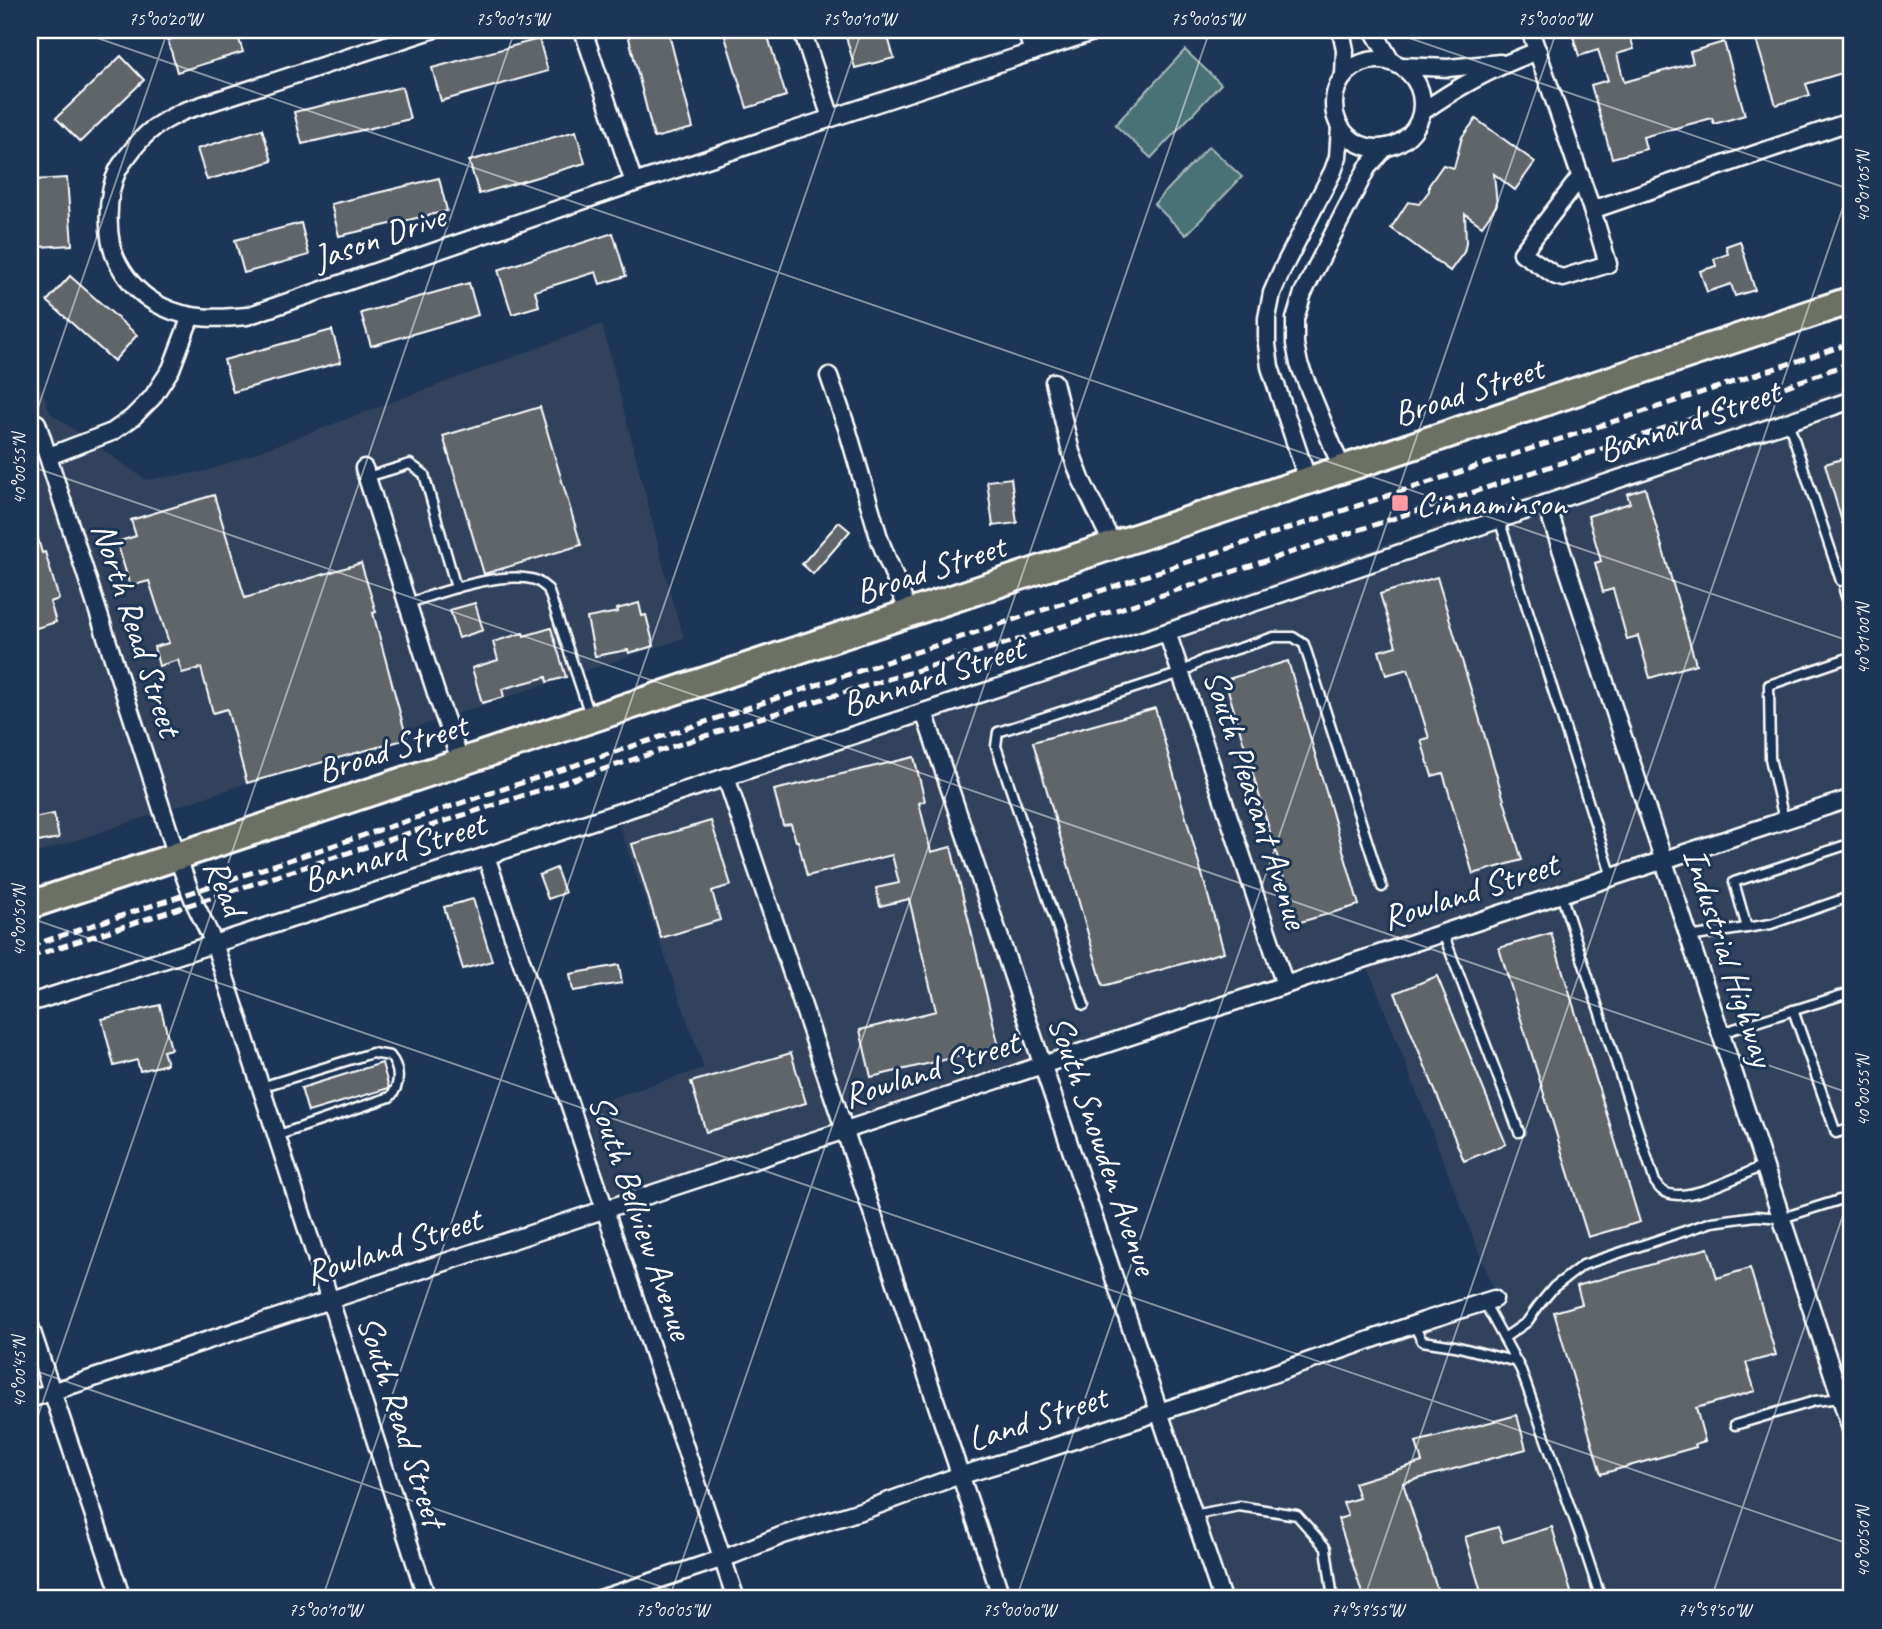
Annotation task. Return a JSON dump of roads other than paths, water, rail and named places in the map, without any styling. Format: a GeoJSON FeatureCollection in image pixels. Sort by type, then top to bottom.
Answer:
{"type":"FeatureCollection","features":[{"type":"Feature","properties":{"kind":"main road","name":"Broad Street"},"geometry":{"type":"LineString","coordinates":[[30,905],[1852,300]]}},
{"type":"Feature","properties":{"kind":"street","name":"Jason Drive"},"geometry":{"type":"LineString","coordinates":[[432,30],[184,111],[163,120],[143,136],[118,170],[109,197],[108,226],[116,261],[128,280],[163,307],[191,316],[219,319],[247,316],[634,183],[1100,30]]}},
{"type":"Feature","properties":{"kind":"street"},"geometry":{"type":"LineString","coordinates":[[583,30],[634,183]]}},
{"type":"Feature","properties":{"kind":"street"},"geometry":{"type":"LineString","coordinates":[[802,30],[831,118]]}},
{"type":"Feature","properties":{"kind":"street"},"geometry":{"type":"LineString","coordinates":[[1026,30],[1033,51]]}},
{"type":"Feature","properties":{"kind":"street"},"geometry":{"type":"LineString","coordinates":[[1341,30],[1345,50],[1343,76]]}},
{"type":"Feature","properties":{"kind":"street"},"geometry":{"type":"LineString","coordinates":[[1340,127],[1351,139],[1364,146],[1378,148],[1404,140],[1418,124],[1422,112],[1420,88],[1411,74],[1396,64],[1373,30]]}},
{"type":"Feature","properties":{"kind":"street"},"geometry":{"type":"LineString","coordinates":[[1530,30],[1581,176],[1608,264],[1563,278],[1522,253],[1581,176]]}},
{"type":"Feature","properties":{"kind":"street"},"geometry":{"type":"LineString","coordinates":[[1422,112],[1447,94],[1506,62],[1538,51]]}},
{"type":"Feature","properties":{"kind":"street"},"geometry":{"type":"LineString","coordinates":[[1308,481],[1270,367],[1267,318],[1272,293],[1282,270],[1338,157],[1340,127],[1334,107],[1336,89],[1343,76],[1358,64],[1371,60],[1448,68],[1506,62]]}},
{"type":"Feature","properties":{"kind":"street"},"geometry":{"type":"LineString","coordinates":[[1592,210],[1852,121]]}},
{"type":"Feature","properties":{"kind":"street"},"geometry":{"type":"LineString","coordinates":[[1342,469],[1299,364],[1295,319],[1303,293],[1367,168],[1386,147]]}},
{"type":"Feature","properties":{"kind":"street"},"geometry":{"type":"LineString","coordinates":[[49,456],[112,432],[132,418],[152,398],[171,369],[191,316]]}},
{"type":"Feature","properties":{"kind":"street"},"geometry":{"type":"LineString","coordinates":[[1267,337],[1295,339]]}},
{"type":"Feature","properties":{"kind":"street"},"geometry":{"type":"LineString","coordinates":[[830,376],[880,541],[909,613]]}},
{"type":"Feature","properties":{"kind":"street"},"geometry":{"type":"LineString","coordinates":[[1054,382],[1071,452],[1113,545]]}},
{"type":"Feature","properties":{"kind":"street","name":"Bannard Street"},"geometry":{"type":"LineString","coordinates":[[30,1003],[1167,632],[1852,400]]}},
{"type":"Feature","properties":{"kind":"street","name":"North Read Street"},"geometry":{"type":"LineString","coordinates":[[37,423],[177,856]]}},
{"type":"Feature","properties":{"kind":"street"},"geometry":{"type":"LineString","coordinates":[[365,472],[461,762]]}},
{"type":"Feature","properties":{"kind":"street","name":"Industrial Highway"},"geometry":{"type":"LineString","coordinates":[[1546,503],[1782,1218],[1847,1396],[1852,1432]]}},
{"type":"Feature","properties":{"kind":"street","name":"South Pleasant Avenue"},"geometry":{"type":"LineString","coordinates":[[1167,632],[1285,985]]}},
{"type":"Feature","properties":{"kind":"street","name":"South Snowden Avenue"},"geometry":{"type":"LineString","coordinates":[[924,712],[1222,1599]]}},
{"type":"Feature","properties":{"kind":"street"},"geometry":{"type":"LineString","coordinates":[[726,777],[1002,1599]]}},
{"type":"Feature","properties":{"kind":"street","name":"Rowland Street"},"geometry":{"type":"LineString","coordinates":[[30,1399],[1852,798]]}},
{"type":"Feature","properties":{"kind":"street","name":"Read"},"geometry":{"type":"LineString","coordinates":[[177,856],[195,904],[214,943]]}},
{"type":"Feature","properties":{"kind":"street","name":"South Bellview Avenue"},"geometry":{"type":"LineString","coordinates":[[486,856],[736,1599]]}},
{"type":"Feature","properties":{"kind":"street","name":"South Read Street"},"geometry":{"type":"LineString","coordinates":[[214,943],[427,1599]]}},
{"type":"Feature","properties":{"kind":"street","name":"Land Street"},"geometry":{"type":"LineString","coordinates":[[600,1599],[961,1475],[1041,1451],[1489,1301]]}},
{"type":"Feature","properties":{"kind":"street"},"geometry":{"type":"LineString","coordinates":[[30,1326],[122,1599]]}},
{"type":"Feature","properties":{"kind":"lane"},"geometry":{"type":"LineString","coordinates":[[1788,421],[1852,615]]}},
{"type":"Feature","properties":{"kind":"lane"},"geometry":{"type":"LineString","coordinates":[[365,472],[410,464],[424,474],[456,588]]}},
{"type":"Feature","properties":{"kind":"lane"},"geometry":{"type":"LineString","coordinates":[[1499,519],[1612,877]]}},
{"type":"Feature","properties":{"kind":"lane"},"geometry":{"type":"LineString","coordinates":[[408,603],[468,584],[518,577],[537,581],[548,589],[591,718]]}},
{"type":"Feature","properties":{"kind":"lane"},"geometry":{"type":"LineString","coordinates":[[1084,1005],[996,746],[998,732],[1181,673],[1203,660],[1274,637],[1293,638],[1304,644],[1382,887]]}},
{"type":"Feature","properties":{"kind":"lane"},"geometry":{"type":"LineString","coordinates":[[1784,820],[1770,758],[1769,685],[1848,658]]}},
{"type":"Feature","properties":{"kind":"lane"},"geometry":{"type":"LineString","coordinates":[[1747,928],[1734,882],[1852,843]]}},
{"type":"Feature","properties":{"kind":"lane"},"geometry":{"type":"LineString","coordinates":[[1561,894],[1655,1182],[1663,1192],[1676,1195],[1694,1194],[1765,1165]]}},
{"type":"Feature","properties":{"kind":"lane"},"geometry":{"type":"LineString","coordinates":[[1689,937],[1771,924],[1852,896]]}},
{"type":"Feature","properties":{"kind":"lane"},"geometry":{"type":"LineString","coordinates":[[1443,933],[1519,1132]]}},
{"type":"Feature","properties":{"kind":"lane"},"geometry":{"type":"LineString","coordinates":[[1721,1033],[1852,992]]}},
{"type":"Feature","properties":{"kind":"lane"},"geometry":{"type":"LineString","coordinates":[[1793,1010],[1836,1133],[1852,1128]]}},
{"type":"Feature","properties":{"kind":"lane"},"geometry":{"type":"LineString","coordinates":[[261,1087],[372,1053],[390,1056],[395,1062],[399,1083],[390,1097],[276,1136]]}},
{"type":"Feature","properties":{"kind":"lane"},"geometry":{"type":"LineString","coordinates":[[1504,1338],[1527,1322],[1554,1287],[1583,1265],[1712,1222],[1756,1216],[1782,1218],[1852,1196]]}},
{"type":"Feature","properties":{"kind":"lane"},"geometry":{"type":"LineString","coordinates":[[1489,1301],[1521,1370],[1601,1599]]}},
{"type":"Feature","properties":{"kind":"lane"},"geometry":{"type":"LineString","coordinates":[[1414,1325],[1422,1341],[1455,1346],[1517,1362]]}},
{"type":"Feature","properties":{"kind":"lane"},"geometry":{"type":"LineString","coordinates":[[1735,1425],[1815,1401],[1847,1396]]}},
{"type":"Feature","properties":{"kind":"lane"},"geometry":{"type":"LineString","coordinates":[[1194,1514],[1239,1506],[1297,1516],[1326,1548],[1333,1599]]}},
{"type":"Feature","properties":{"kind":"railway"},"geometry":{"type":"LineString","coordinates":[[30,946],[1852,343]]}},
{"type":"Feature","properties":{"kind":"railway"},"geometry":{"type":"LineString","coordinates":[[30,957],[760,718],[1126,607],[1768,393],[1852,362]]}},
{"type":"Feature","properties":{"kind":"place","name":"Cinnaminson"},"geometry":{"type":"Point","coordinates":[1400,503]}}]}
